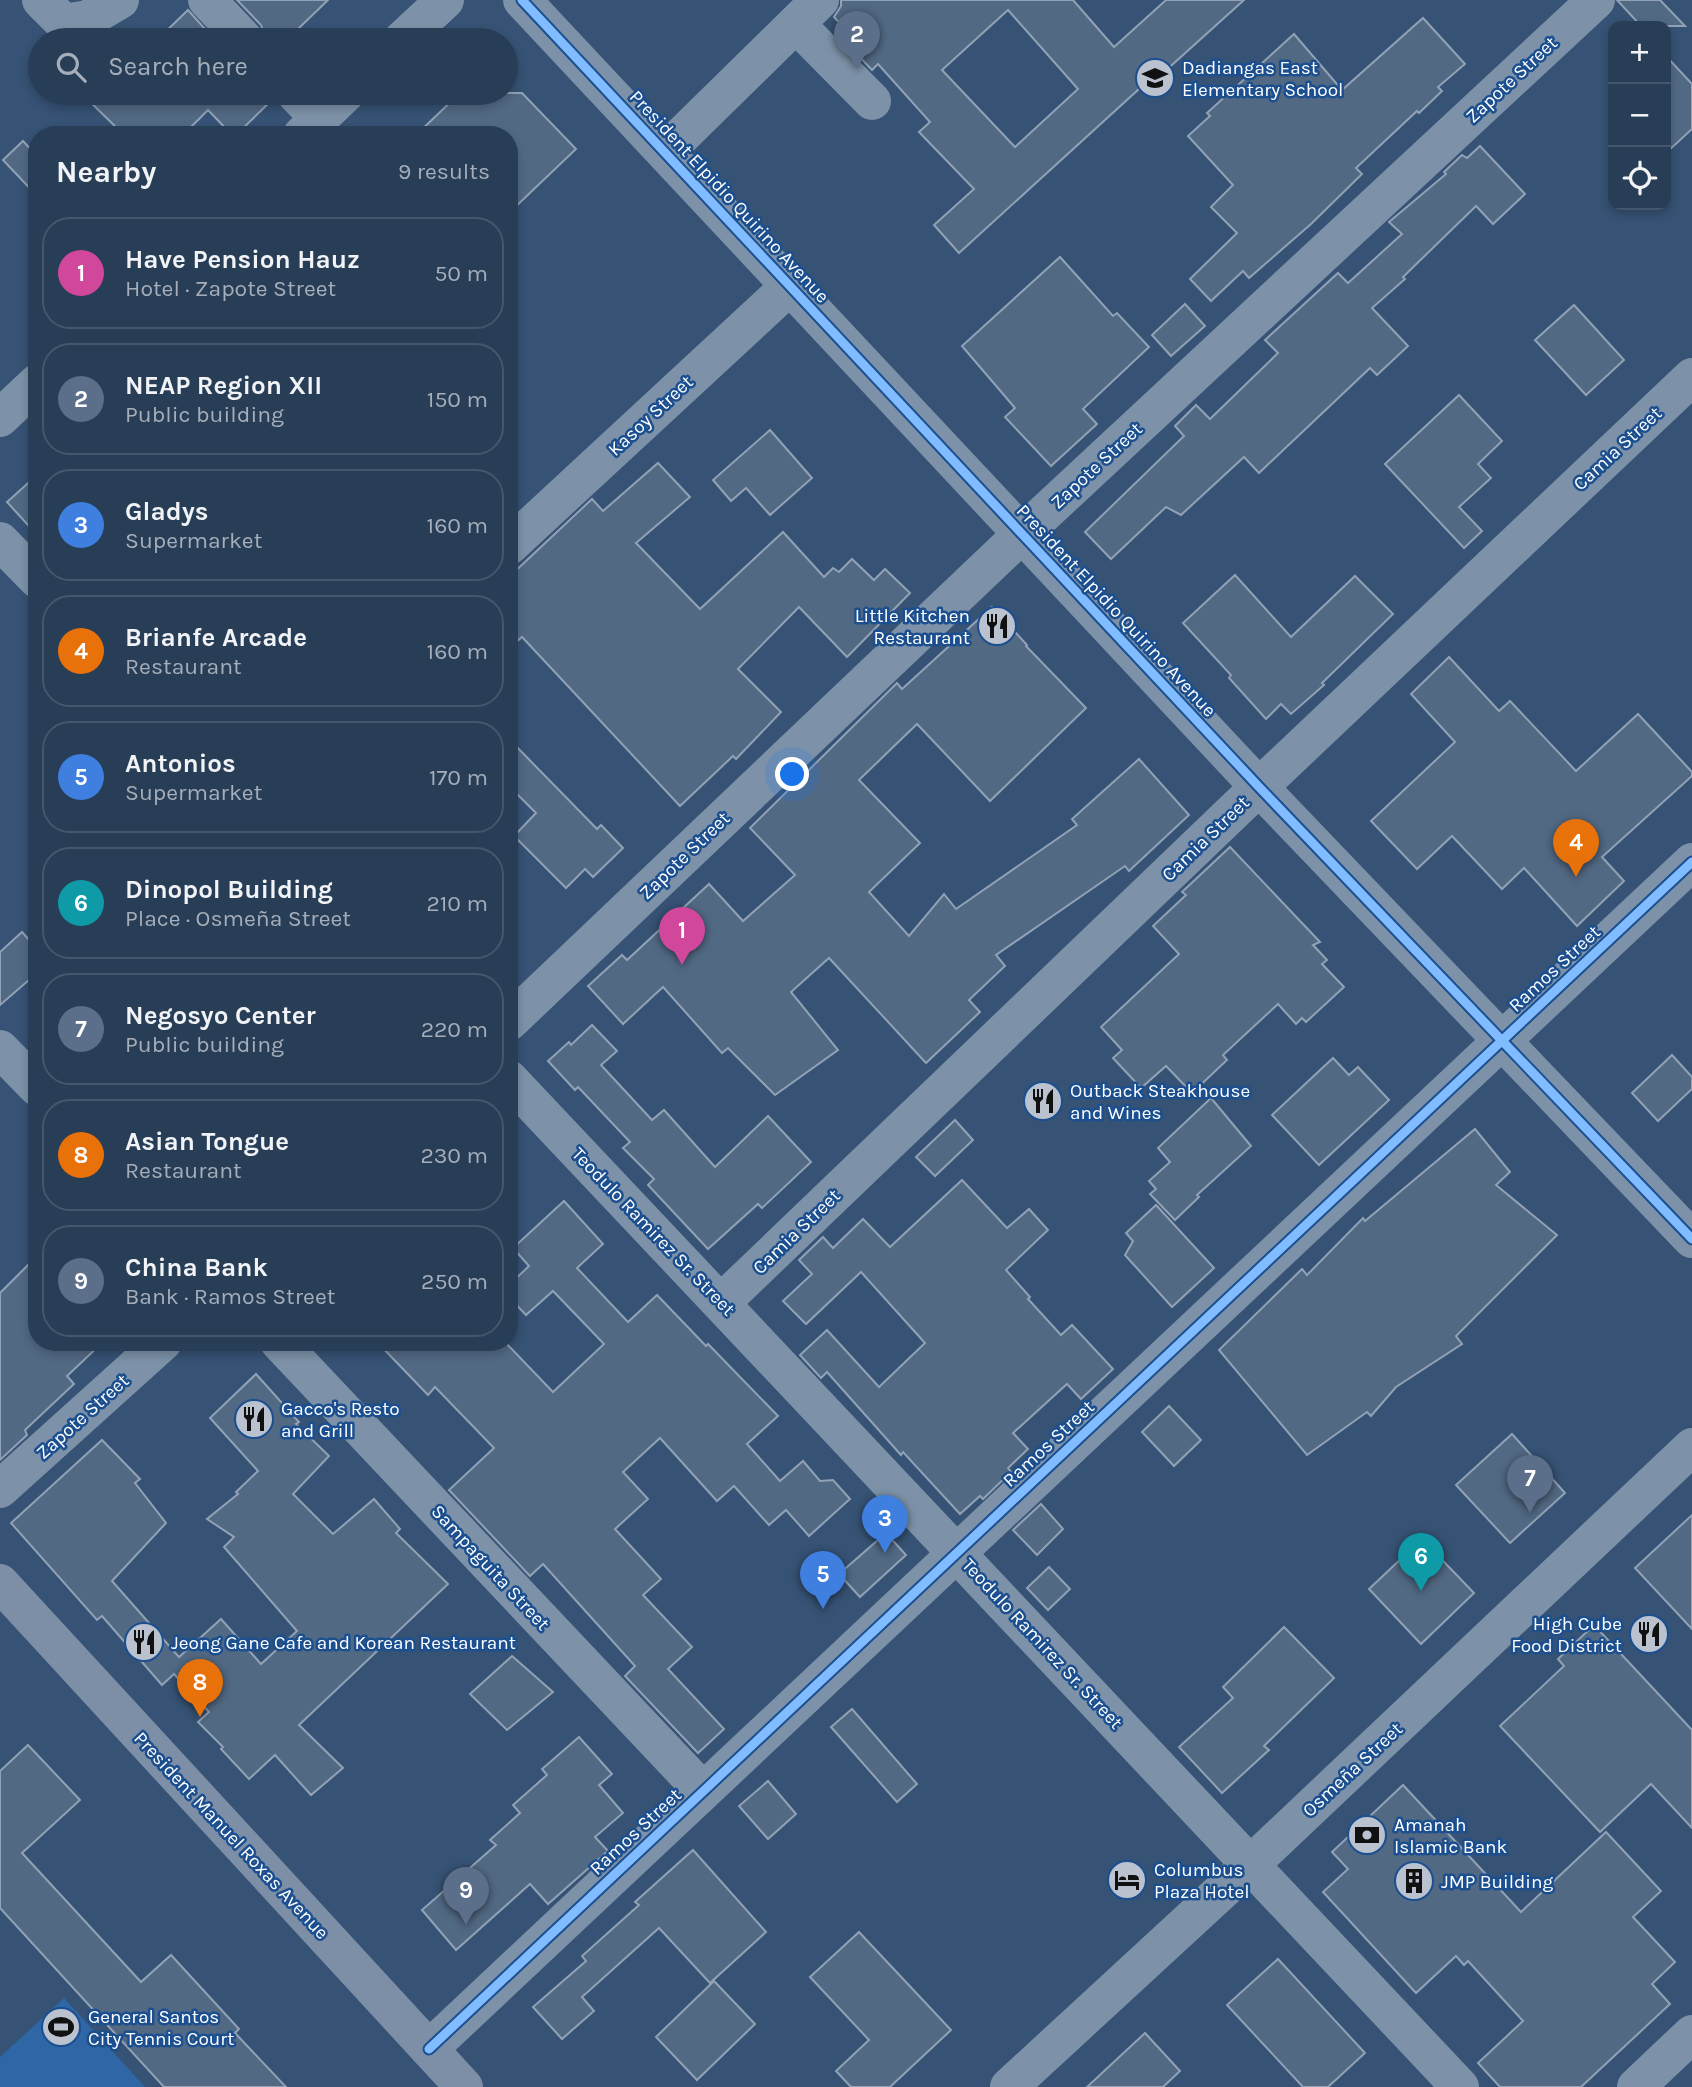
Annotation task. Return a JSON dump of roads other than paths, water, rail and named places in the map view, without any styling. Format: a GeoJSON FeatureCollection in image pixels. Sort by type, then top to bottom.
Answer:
{"type":"FeatureCollection","features":[{"type":"Feature","properties":{"kind":"main road","name":"President Manuel Roxas Avenue"},"geometry":{"type":"LineString","coordinates":[[0,1583],[464,2087]]}},
{"type":"Feature","properties":{"kind":"street"},"geometry":{"type":"LineString","coordinates":[[41,0],[64,23],[88,19],[120,0]]}},
{"type":"Feature","properties":{"kind":"street"},"geometry":{"type":"LineString","coordinates":[[207,0],[234,28]]}},
{"type":"Feature","properties":{"kind":"street"},"geometry":{"type":"LineString","coordinates":[[415,28],[445,0]]}},
{"type":"Feature","properties":{"kind":"street","name":"President Elpidio Quirino Avenue"},"geometry":{"type":"LineString","coordinates":[[522,0],[1259,787],[1692,1239]]}},
{"type":"Feature","properties":{"kind":"street","name":"Zapote Street"},"geometry":{"type":"LineString","coordinates":[[518,1013],[1022,534],[1596,0]]}},
{"type":"Feature","properties":{"kind":"street"},"geometry":{"type":"LineString","coordinates":[[665,152],[808,12],[872,101]]}},
{"type":"Feature","properties":{"kind":"street"},"geometry":{"type":"LineString","coordinates":[[305,115],[324,105]]}},
{"type":"Feature","properties":{"kind":"street","name":"Kasoy Street"},"geometry":{"type":"LineString","coordinates":[[518,538],[791,285]]}},
{"type":"Feature","properties":{"kind":"street","name":"Camia Street"},"geometry":{"type":"LineString","coordinates":[[722,1302],[1259,787],[1692,377]]}},
{"type":"Feature","properties":{"kind":"street"},"geometry":{"type":"LineString","coordinates":[[0,418],[28,392]]}},
{"type":"Feature","properties":{"kind":"street"},"geometry":{"type":"LineString","coordinates":[[0,541],[28,570]]}},
{"type":"Feature","properties":{"kind":"street","name":"Ramos Street"},"geometry":{"type":"LineString","coordinates":[[429,2049],[1692,862]]}},
{"type":"Feature","properties":{"kind":"street"},"geometry":{"type":"LineString","coordinates":[[0,1049],[28,1078]]}},
{"type":"Feature","properties":{"kind":"street","name":"Teodulo Ramirez Sr. Street"},"geometry":{"type":"LineString","coordinates":[[518,1088],[1460,2087]]}},
{"type":"Feature","properties":{"kind":"street","name":"Zapote Street"},"geometry":{"type":"LineString","coordinates":[[0,1489],[153,1351]]}},
{"type":"Feature","properties":{"kind":"street","name":"Sampaguita Street"},"geometry":{"type":"LineString","coordinates":[[287,1351],[703,1791]]}},
{"type":"Feature","properties":{"kind":"street","name":"Osmeña Street"},"geometry":{"type":"LineString","coordinates":[[1009,2087],[1251,1864],[1692,1447]]}},
{"type":"Feature","properties":{"kind":"street"},"geometry":{"type":"LineString","coordinates":[[1636,2087],[1692,2034]]}},
{"type":"Feature","properties":{"kind":"place","name":"NEAP Region XII"},"geometry":{"type":"Point","coordinates":[857,69]}},
{"type":"Feature","properties":{"kind":"place","name":"Dadiangas East Elementary School"},"geometry":{"type":"Point","coordinates":[1155,78]}},
{"type":"Feature","properties":{"kind":"place","name":"Little Kitchen Restaurant"},"geometry":{"type":"Point","coordinates":[997,626]}},
{"type":"Feature","properties":{"kind":"place","name":"Brianfe Arcade"},"geometry":{"type":"Point","coordinates":[1576,877]}},
{"type":"Feature","properties":{"kind":"place","name":"Have Pension Hauz"},"geometry":{"type":"Point","coordinates":[682,965]}},
{"type":"Feature","properties":{"kind":"place","name":"Outback Steakhouse and Wines"},"geometry":{"type":"Point","coordinates":[1043,1101]}},
{"type":"Feature","properties":{"kind":"place","name":"Gacco's Resto and Grill"},"geometry":{"type":"Point","coordinates":[254,1419]}},
{"type":"Feature","properties":{"kind":"place","name":"Negosyo Center"},"geometry":{"type":"Point","coordinates":[1530,1513]}},
{"type":"Feature","properties":{"kind":"place","name":"Gladys"},"geometry":{"type":"Point","coordinates":[885,1553]}},
{"type":"Feature","properties":{"kind":"place","name":"Dinopol Building"},"geometry":{"type":"Point","coordinates":[1421,1591]}},
{"type":"Feature","properties":{"kind":"place","name":"Antonios"},"geometry":{"type":"Point","coordinates":[823,1609]}},
{"type":"Feature","properties":{"kind":"place","name":"High Cube Food District"},"geometry":{"type":"Point","coordinates":[1649,1634]}},
{"type":"Feature","properties":{"kind":"place","name":"Jeong Gane Cafe and Korean Restaurant"},"geometry":{"type":"Point","coordinates":[144,1642]}},
{"type":"Feature","properties":{"kind":"place","name":"Asian Tongue"},"geometry":{"type":"Point","coordinates":[200,1717]}},
{"type":"Feature","properties":{"kind":"place","name":"Amanah Islamic Bank"},"geometry":{"type":"Point","coordinates":[1367,1835]}},
{"type":"Feature","properties":{"kind":"place","name":"Columbus Plaza Hotel"},"geometry":{"type":"Point","coordinates":[1127,1880]}},
{"type":"Feature","properties":{"kind":"place","name":"JMP Building"},"geometry":{"type":"Point","coordinates":[1414,1881]}},
{"type":"Feature","properties":{"kind":"place","name":"China Bank"},"geometry":{"type":"Point","coordinates":[466,1925]}},
{"type":"Feature","properties":{"kind":"place","name":"General Santos City Tennis Court"},"geometry":{"type":"Point","coordinates":[61,2027]}}]}
